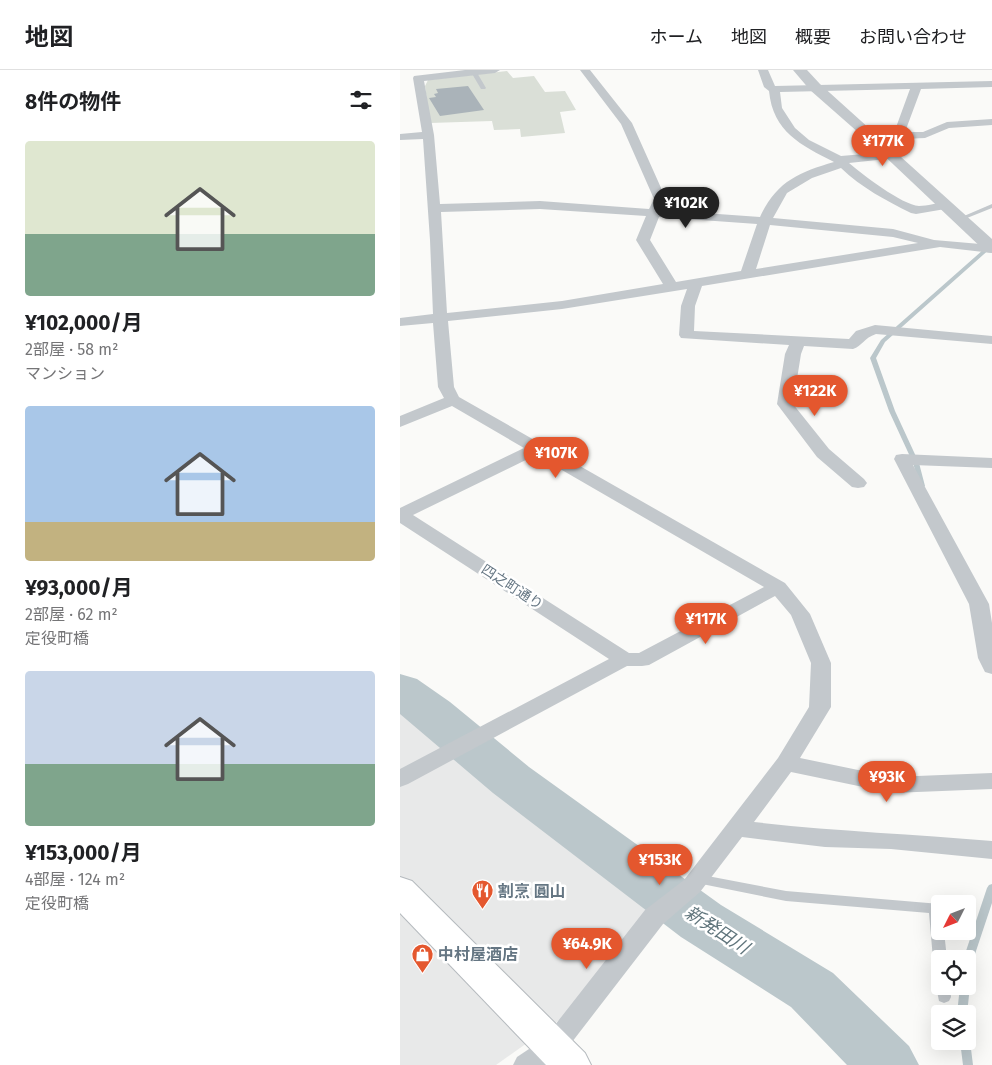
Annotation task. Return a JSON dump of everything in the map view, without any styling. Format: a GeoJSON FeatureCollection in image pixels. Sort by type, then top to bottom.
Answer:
{"type":"FeatureCollection","features":[{"type":"Feature","properties":{"kind":"main road"},"geometry":{"type":"LineString","coordinates":[[400,890],[550,1059]]}},
{"type":"Feature","properties":{"kind":"street"},"geometry":{"type":"LineString","coordinates":[[494,70],[418,78],[428,135],[446,387],[453,400],[778,588],[800,614],[821,663],[820,707],[786,763],[694,883],[654,917],[550,1059]]}},
{"type":"Feature","properties":{"kind":"street"},"geometry":{"type":"LineString","coordinates":[[585,70],[626,123],[660,199],[643,240],[672,286]]}},
{"type":"Feature","properties":{"kind":"street"},"geometry":{"type":"LineString","coordinates":[[763,70],[769,86],[774,89],[992,84]]}},
{"type":"Feature","properties":{"kind":"street"},"geometry":{"type":"LineString","coordinates":[[800,70],[815,87],[892,155],[992,248]]}},
{"type":"Feature","properties":{"kind":"street"},"geometry":{"type":"LineString","coordinates":[[892,155],[917,85]]}},
{"type":"Feature","properties":{"kind":"street"},"geometry":{"type":"LineString","coordinates":[[774,89],[776,108],[792,130],[805,142],[841,162],[861,180],[886,196],[916,210],[946,205]]}},
{"type":"Feature","properties":{"kind":"street"},"geometry":{"type":"LineString","coordinates":[[898,136],[925,135],[947,125],[992,122]]}},
{"type":"Feature","properties":{"kind":"street"},"geometry":{"type":"LineString","coordinates":[[400,137],[428,135]]}},
{"type":"Feature","properties":{"kind":"street"},"geometry":{"type":"LineString","coordinates":[[747,275],[765,221],[779,193],[818,171],[841,162],[892,155]]}},
{"type":"Feature","properties":{"kind":"street"},"geometry":{"type":"LineString","coordinates":[[434,208],[540,205],[654,213],[893,233],[940,243],[992,248]]}},
{"type":"Feature","properties":{"kind":"street"},"geometry":{"type":"LineString","coordinates":[[400,322],[562,305],[940,243]]}},
{"type":"Feature","properties":{"kind":"street"},"geometry":{"type":"LineString","coordinates":[[696,283],[688,306],[686,335],[853,344],[861,334],[875,329],[992,340]]}},
{"type":"Feature","properties":{"kind":"street"},"geometry":{"type":"LineString","coordinates":[[798,341],[793,354],[785,404],[823,453],[858,483]]}},
{"type":"Feature","properties":{"kind":"street"},"geometry":{"type":"LineString","coordinates":[[400,422],[453,400]]}},
{"type":"Feature","properties":{"kind":"street"},"geometry":{"type":"LineString","coordinates":[[400,515],[535,449]]}},
{"type":"Feature","properties":{"kind":"street"},"geometry":{"type":"LineString","coordinates":[[992,463],[902,459],[979,604],[988,658],[992,667]]}},
{"type":"Feature","properties":{"kind":"street","name":"四之町通り"},"geometry":{"type":"LineString","coordinates":[[400,515],[624,659]]}},
{"type":"Feature","properties":{"kind":"street"},"geometry":{"type":"LineString","coordinates":[[400,779],[624,659],[642,660],[778,588]]}},
{"type":"Feature","properties":{"kind":"street"},"geometry":{"type":"LineString","coordinates":[[786,763],[892,785],[992,781]]}},
{"type":"Feature","properties":{"kind":"street"},"geometry":{"type":"LineString","coordinates":[[736,828],[825,839],[891,841],[992,850]]}},
{"type":"Feature","properties":{"kind":"lane"},"geometry":{"type":"LineString","coordinates":[[473,71],[483,88]]}},
{"type":"Feature","properties":{"kind":"lane"},"geometry":{"type":"LineString","coordinates":[[960,219],[992,206]]}},
{"type":"Feature","properties":{"kind":"lane"},"geometry":{"type":"LineString","coordinates":[[694,883],[786,896],[935,908],[939,950]]}},
{"type":"Feature","properties":{"kind":"shaded area"},"geometry":{"type":"Polygon","coordinates":[[[507,71],[513,78],[534,76],[545,92],[565,91],[576,110],[560,112],[565,133],[521,137],[520,129],[494,130],[492,121],[430,123],[425,86],[428,80],[507,71]]]}},
{"type":"Feature","properties":{"kind":"shaded area"},"geometry":{"type":"Polygon","coordinates":[[[400,700],[659,905],[568,1014],[496,1065],[400,1065],[400,700]]]}},
{"type":"Feature","properties":{"kind":"building"},"geometry":{"type":"Polygon","coordinates":[[[468,86],[484,110],[440,116],[429,98],[436,97],[434,94],[438,93],[436,89],[468,86]]]}},
{"type":"Feature","properties":{"kind":"waterway"},"geometry":{"type":"LineString","coordinates":[[922,486],[916,463],[892,411],[873,358],[883,341],[992,244]]}},
{"type":"Feature","properties":{"kind":"waterway","name":"新発田川"},"geometry":{"type":"LineString","coordinates":[[400,690],[433,714],[511,780],[701,921],[812,990],[887,1065]]}},
{"type":"Feature","properties":{"kind":"waterway"},"geometry":{"type":"LineString","coordinates":[[971,950],[992,888]]}},
{"type":"Feature","properties":{"kind":"waterway"},"geometry":{"type":"LineString","coordinates":[[963,1005],[964,995]]}},
{"type":"Feature","properties":{"kind":"waterway"},"geometry":{"type":"LineString","coordinates":[[966,1050],[968,1065]]}},
{"type":"Feature","properties":{"kind":"place","name":"割烹 圓山"},"geometry":{"type":"Point","coordinates":[482,910]}},
{"type":"Feature","properties":{"kind":"place","name":"中村屋酒店"},"geometry":{"type":"Point","coordinates":[422,973]}}]}
